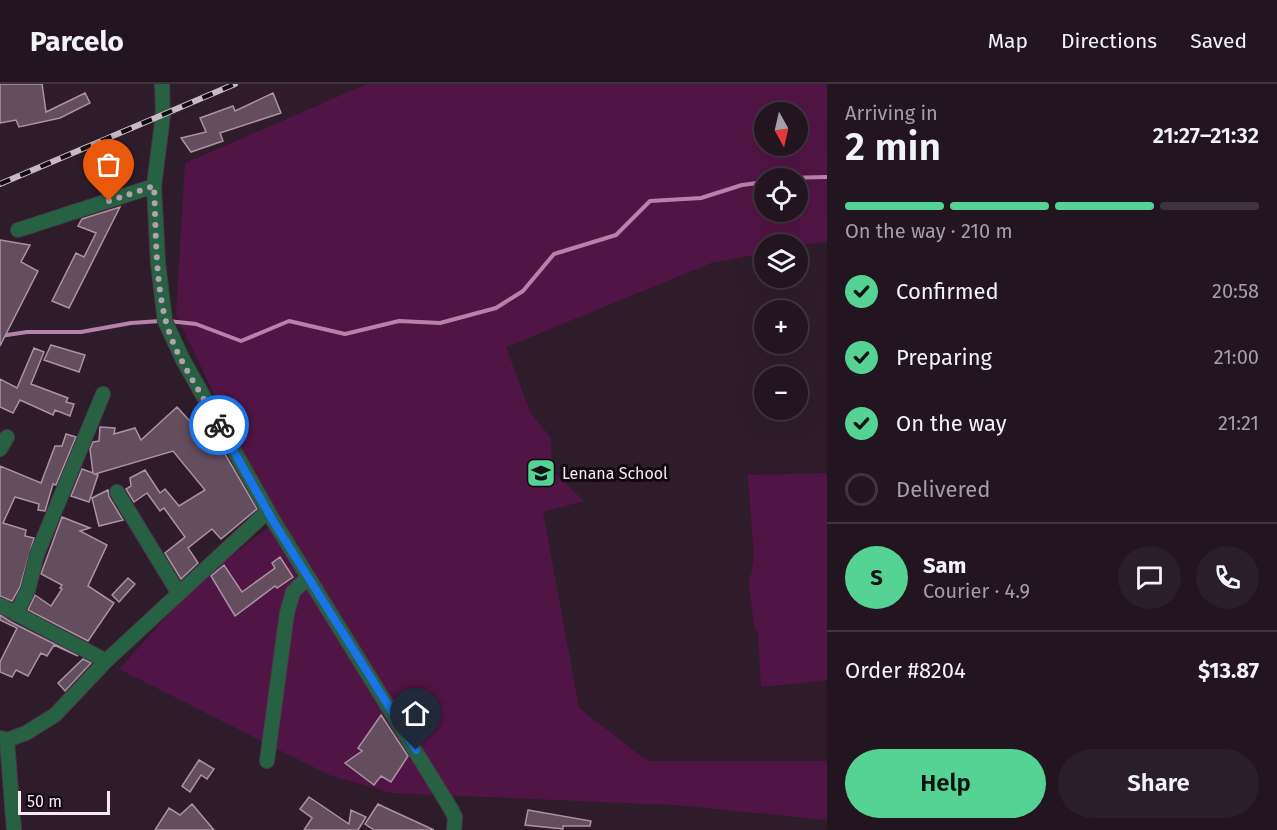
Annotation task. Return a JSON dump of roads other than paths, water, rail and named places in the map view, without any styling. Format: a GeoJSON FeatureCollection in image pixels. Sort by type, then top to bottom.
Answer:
{"type":"FeatureCollection","features":[{"type":"Feature","properties":{"kind":"street"},"geometry":{"type":"LineString","coordinates":[[162,84],[163,115],[154,186],[158,263],[165,321],[183,360],[268,512],[451,809],[455,817],[454,830]]}},
{"type":"Feature","properties":{"kind":"street"},"geometry":{"type":"LineString","coordinates":[[18,230],[154,186]]}},
{"type":"Feature","properties":{"kind":"street"},"geometry":{"type":"LineString","coordinates":[[16,615],[28,590],[37,554],[103,394]]}},
{"type":"Feature","properties":{"kind":"street"},"geometry":{"type":"LineString","coordinates":[[0,449],[7,437]]}},
{"type":"Feature","properties":{"kind":"street"},"geometry":{"type":"LineString","coordinates":[[117,492],[178,592]]}},
{"type":"Feature","properties":{"kind":"street"},"geometry":{"type":"LineString","coordinates":[[14,830],[4,739],[27,733],[55,715],[106,661],[178,592],[268,512]]}},
{"type":"Feature","properties":{"kind":"street"},"geometry":{"type":"LineString","coordinates":[[267,761],[287,614],[293,592],[308,577]]}},
{"type":"Feature","properties":{"kind":"street"},"geometry":{"type":"LineString","coordinates":[[0,605],[106,661]]}},
{"type":"Feature","properties":{"kind":"waterway"},"geometry":{"type":"LineString","coordinates":[[808,177],[827,177]]}},
{"type":"Feature","properties":{"kind":"waterway"},"geometry":{"type":"LineString","coordinates":[[168,321],[196,324],[241,341],[289,321],[345,334],[399,321],[440,323],[496,308],[523,291],[554,254],[616,235],[650,201],[701,198],[754,183]]}},
{"type":"Feature","properties":{"kind":"waterway"},"geometry":{"type":"LineString","coordinates":[[0,336],[27,332],[81,332],[131,323],[161,321]]}},
{"type":"Feature","properties":{"kind":"railway"},"geometry":{"type":"LineString","coordinates":[[0,184],[235,84]]}},
{"type":"Feature","properties":{"kind":"place","name":"Lenana School"},"geometry":{"type":"Point","coordinates":[541,473]}}]}
